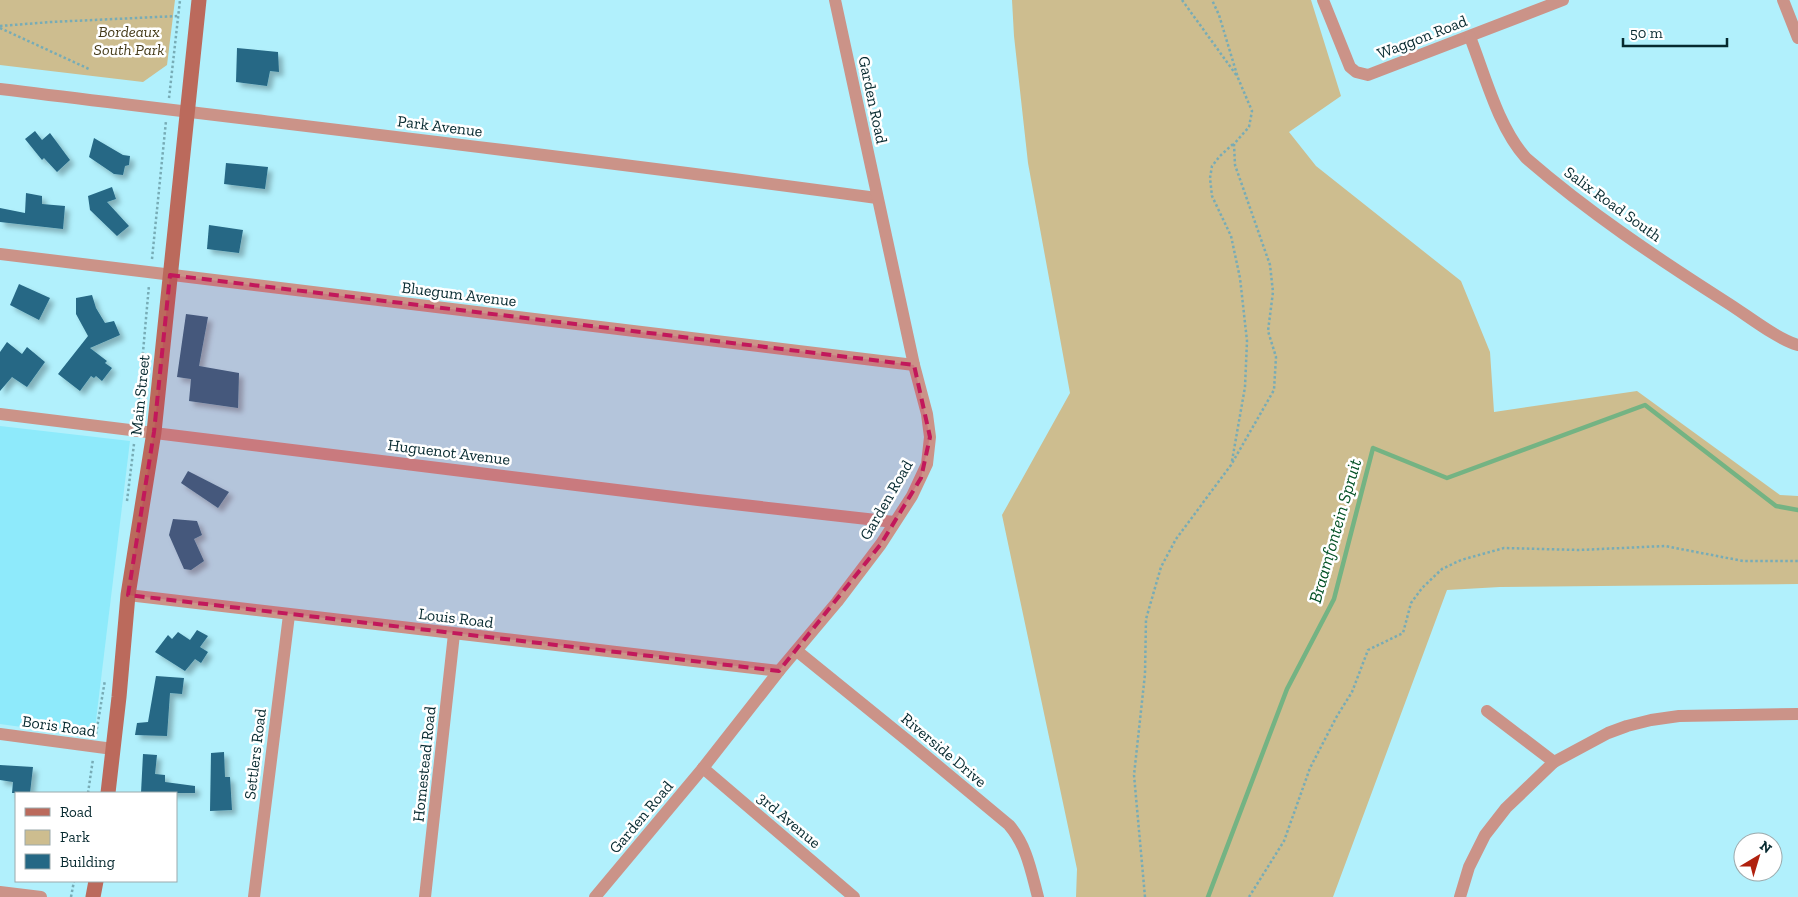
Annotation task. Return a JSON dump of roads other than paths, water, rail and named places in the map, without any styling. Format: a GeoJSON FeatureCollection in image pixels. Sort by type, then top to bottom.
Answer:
{"type":"FeatureCollection","features":[{"type":"Feature","properties":{"kind":"street","name":"Main Street"},"geometry":{"type":"LineString","coordinates":[[108,792],[128,595],[154,432],[199,0]]}},
{"type":"Feature","properties":{"kind":"street","name":"Garden Road"},"geometry":{"type":"LineString","coordinates":[[601,895],[779,671],[864,568],[921,478],[926,464],[930,437],[927,414],[877,198],[835,0]]}},
{"type":"Feature","properties":{"kind":"street","name":"Waggon Road"},"geometry":{"type":"LineString","coordinates":[[1323,0],[1350,67],[1356,72],[1368,75],[1470,37],[1555,2]]}},
{"type":"Feature","properties":{"kind":"street"},"geometry":{"type":"LineString","coordinates":[[1783,0],[1798,38]]}},
{"type":"Feature","properties":{"kind":"street","name":"Salix Road South"},"geometry":{"type":"LineString","coordinates":[[1470,37],[1504,127],[1518,150],[1526,158],[1580,202],[1665,263],[1765,327],[1798,345]]}},
{"type":"Feature","properties":{"kind":"street","name":"Park Avenue"},"geometry":{"type":"LineString","coordinates":[[0,89],[700,174],[877,198]]}},
{"type":"Feature","properties":{"kind":"street","name":"Bluegum Avenue"},"geometry":{"type":"LineString","coordinates":[[0,254],[150,274],[914,364]]}},
{"type":"Feature","properties":{"kind":"street","name":"Huguenot Avenue"},"geometry":{"type":"LineString","coordinates":[[0,414],[698,500],[894,522]]}},
{"type":"Feature","properties":{"kind":"street","name":"Louis Road"},"geometry":{"type":"LineString","coordinates":[[128,595],[779,671]]}},
{"type":"Feature","properties":{"kind":"street","name":"Settlers Road"},"geometry":{"type":"LineString","coordinates":[[254,897],[289,615]]}},
{"type":"Feature","properties":{"kind":"street","name":"Homestead Road"},"geometry":{"type":"LineString","coordinates":[[425,897],[454,634]]}},
{"type":"Feature","properties":{"kind":"street","name":"Riverside Drive"},"geometry":{"type":"LineString","coordinates":[[797,651],[1009,826],[1019,838],[1026,852],[1038,897]]}},
{"type":"Feature","properties":{"kind":"street"},"geometry":{"type":"LineString","coordinates":[[1487,711],[1554,762]]}},
{"type":"Feature","properties":{"kind":"street"},"geometry":{"type":"LineString","coordinates":[[1460,897],[1469,867],[1485,835],[1506,808],[1554,762],[1608,733],[1651,720],[1679,716],[1798,714]]}},
{"type":"Feature","properties":{"kind":"street","name":"Boris Road"},"geometry":{"type":"LineString","coordinates":[[0,734],[113,750]]}},
{"type":"Feature","properties":{"kind":"street","name":"3rd Avenue"},"geometry":{"type":"LineString","coordinates":[[703,768],[854,897]]}},
{"type":"Feature","properties":{"kind":"street"},"geometry":{"type":"LineString","coordinates":[[93,897],[96,882]]}},
{"type":"Feature","properties":{"kind":"street"},"geometry":{"type":"LineString","coordinates":[[0,892],[41,897]]}},
{"type":"Feature","properties":{"kind":"waterway","name":"Braamfontein Spruit"},"geometry":{"type":"LineString","coordinates":[[1208,897],[1287,689],[1334,599],[1373,448],[1447,478],[1645,405],[1776,506],[1798,510]]}},
{"type":"Feature","properties":{"kind":"park label","name":"Bordeaux South Park"},"geometry":{"type":"Point","coordinates":[129,40]}}]}
